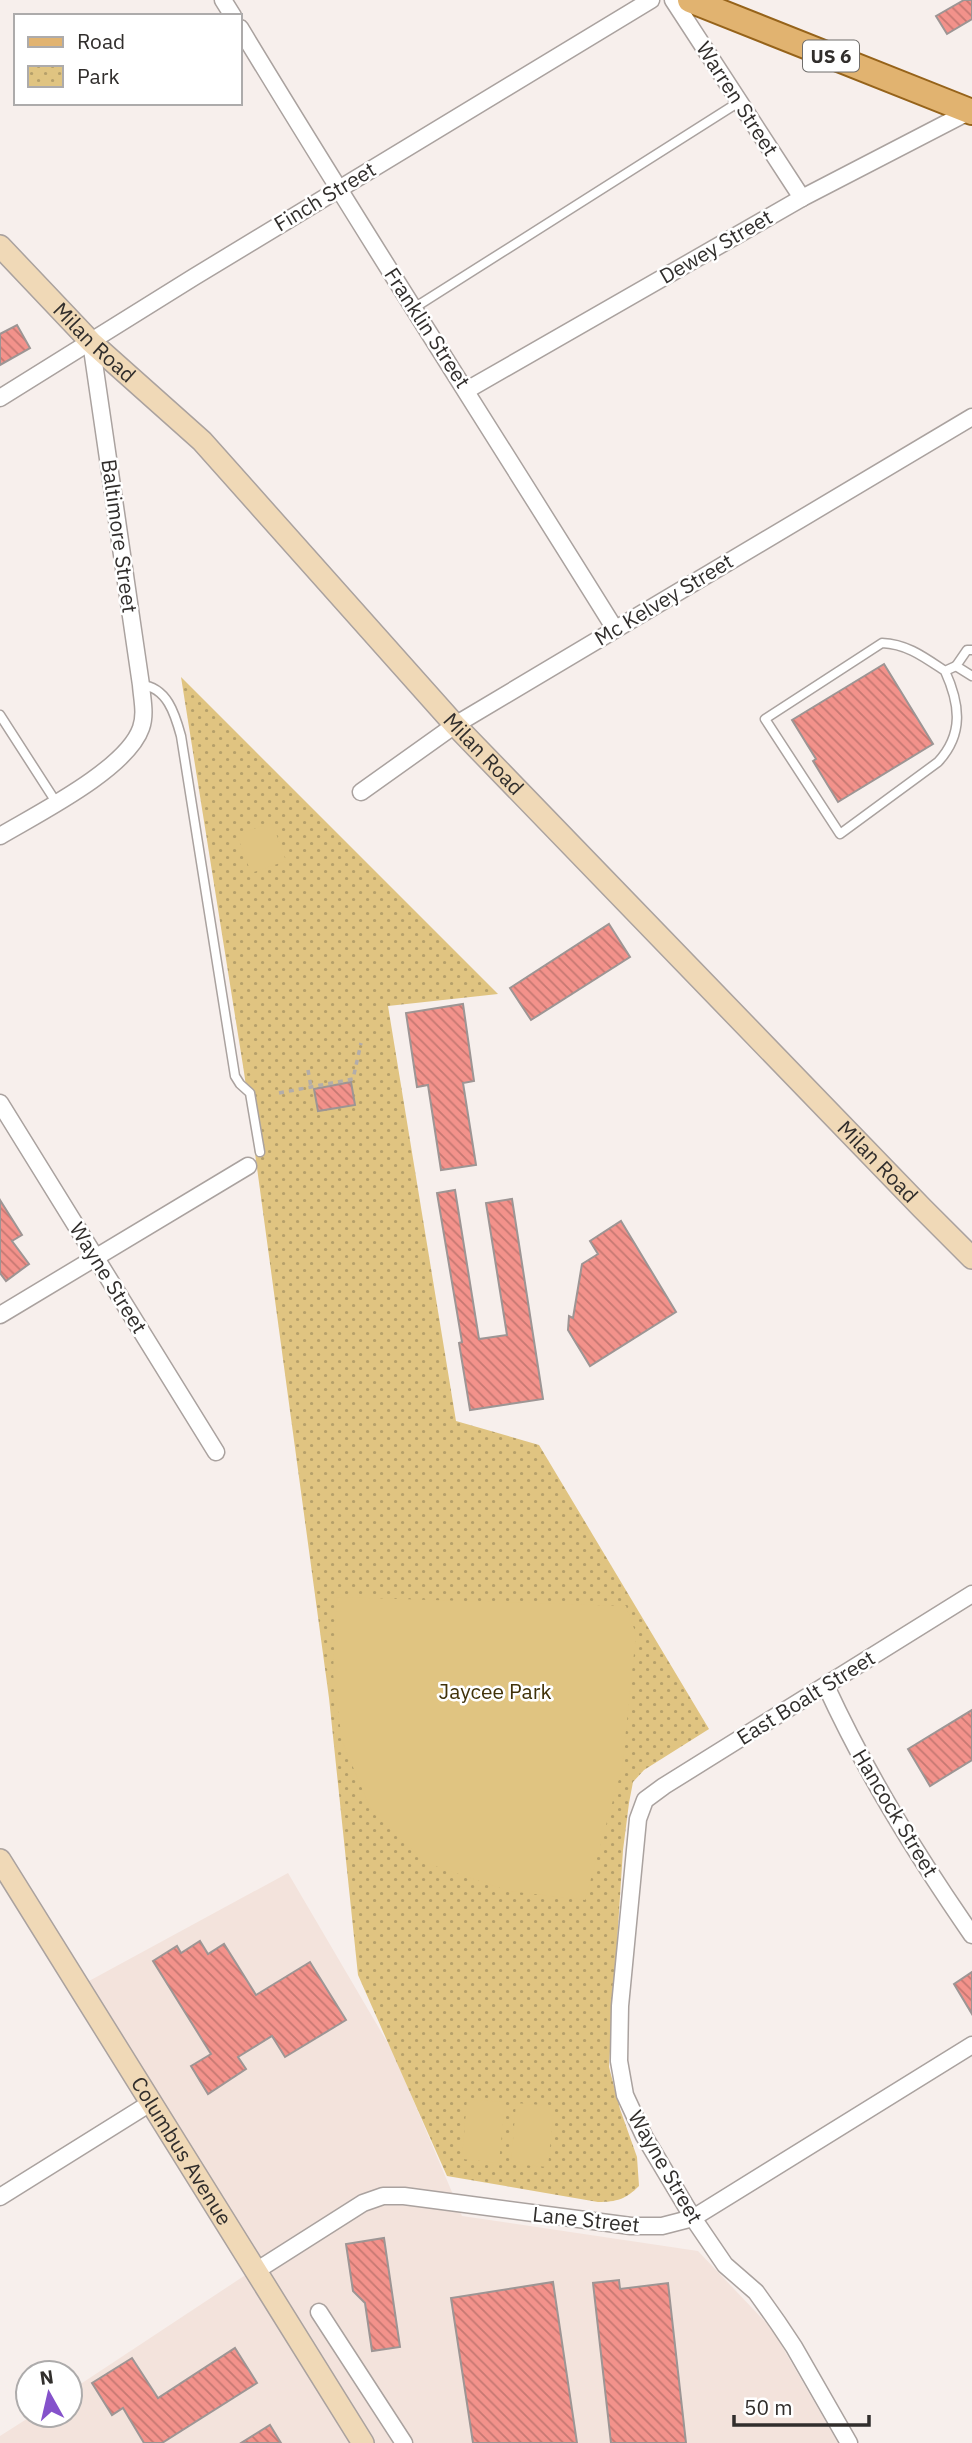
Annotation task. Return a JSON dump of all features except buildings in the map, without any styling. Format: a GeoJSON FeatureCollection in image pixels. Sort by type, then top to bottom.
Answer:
{"type":"FeatureCollection","features":[{"type":"Feature","properties":{"kind":"main road","name":"US 6"},"geometry":{"type":"LineString","coordinates":[[690,0],[971,111]]}},
{"type":"Feature","properties":{"kind":"street","name":"Finch Street"},"geometry":{"type":"LineString","coordinates":[[0,398],[652,0]]}},
{"type":"Feature","properties":{"kind":"street","name":"Warren Street"},"geometry":{"type":"LineString","coordinates":[[673,0],[802,198]]}},
{"type":"Feature","properties":{"kind":"street","name":"Franklin Street"},"geometry":{"type":"LineString","coordinates":[[242,31],[338,190],[467,390],[615,629]]}},
{"type":"Feature","properties":{"kind":"street","name":"Dewey Street"},"geometry":{"type":"LineString","coordinates":[[467,390],[802,198],[971,111]]}},
{"type":"Feature","properties":{"kind":"street","name":"Milan Road"},"geometry":{"type":"LineString","coordinates":[[0,246],[91,342],[202,441],[455,725],[972,1258]]}},
{"type":"Feature","properties":{"kind":"street","name":"Baltimore Street"},"geometry":{"type":"LineString","coordinates":[[56,802],[95,778],[127,751],[141,729],[144,711],[91,342]]}},
{"type":"Feature","properties":{"kind":"street","name":"Mc Kelvey Street"},"geometry":{"type":"LineString","coordinates":[[361,792],[455,725],[972,417]]}},
{"type":"Feature","properties":{"kind":"street"},"geometry":{"type":"LineString","coordinates":[[0,836],[56,802]]}},
{"type":"Feature","properties":{"kind":"street","name":"Wayne Street"},"geometry":{"type":"LineString","coordinates":[[0,1103],[216,1452]]}},
{"type":"Feature","properties":{"kind":"street"},"geometry":{"type":"LineString","coordinates":[[0,1315],[248,1166]]}},
{"type":"Feature","properties":{"kind":"street","name":"East Boalt Street"},"geometry":{"type":"LineString","coordinates":[[642,1804],[673,1780],[972,1594]]}},
{"type":"Feature","properties":{"kind":"street","name":"Hancock Street"},"geometry":{"type":"LineString","coordinates":[[826,1686],[878,1791],[972,1936]]}},
{"type":"Feature","properties":{"kind":"street","name":"Wayne Street"},"geometry":{"type":"LineString","coordinates":[[642,1804],[638,1819],[620,2006],[621,2075],[625,2095],[636,2120],[693,2218],[725,2265],[757,2292],[794,2347],[849,2443]]}},
{"type":"Feature","properties":{"kind":"street","name":"Columbus Avenue"},"geometry":{"type":"LineString","coordinates":[[0,1860],[363,2443]]}},
{"type":"Feature","properties":{"kind":"street","name":"Lane Street"},"geometry":{"type":"LineString","coordinates":[[256,2272],[363,2203],[383,2196],[404,2196],[611,2225],[652,2226],[693,2218],[972,2045]]}},
{"type":"Feature","properties":{"kind":"street"},"geometry":{"type":"LineString","coordinates":[[0,2197],[152,2102]]}},
{"type":"Feature","properties":{"kind":"street"},"geometry":{"type":"LineString","coordinates":[[319,2312],[404,2443]]}},
{"type":"Feature","properties":{"kind":"lane"},"geometry":{"type":"LineString","coordinates":[[414,308],[739,102]]}},
{"type":"Feature","properties":{"kind":"lane"},"geometry":{"type":"LineString","coordinates":[[881,643],[895,643],[916,651],[944,671],[956,704],[957,724],[948,751],[938,762],[840,834],[765,719],[881,643]]}},
{"type":"Feature","properties":{"kind":"lane"},"geometry":{"type":"LineString","coordinates":[[944,671],[956,666],[968,650],[972,650]]}},
{"type":"Feature","properties":{"kind":"lane"},"geometry":{"type":"LineString","coordinates":[[956,666],[972,676]]}},
{"type":"Feature","properties":{"kind":"lane"},"geometry":{"type":"LineString","coordinates":[[141,685],[152,686],[166,698],[181,736],[235,1076],[250,1093],[260,1153]]}},
{"type":"Feature","properties":{"kind":"lane"},"geometry":{"type":"LineString","coordinates":[[0,715],[56,802]]}},
{"type":"Feature","properties":{"kind":"path"},"geometry":{"type":"LineString","coordinates":[[279,1093],[353,1079],[361,1044]]}},
{"type":"Feature","properties":{"kind":"path"},"geometry":{"type":"LineString","coordinates":[[308,1070],[311,1087]]}},
{"type":"Feature","properties":{"kind":"shaded area"},"geometry":{"type":"Polygon","coordinates":[[[288,1873],[393,2052],[462,2216],[698,2251],[772,2329],[838,2443],[0,2443],[0,2436],[14,2427],[84,2429],[84,2382],[247,2274],[78,1987],[288,1873]]]}},
{"type":"Feature","properties":{"kind":"green space","name":"Jaycee Park"},"geometry":{"type":"Polygon","coordinates":[[[181,677],[498,994],[388,1006],[456,1421],[539,1445],[709,1729],[644,1770],[633,1782],[623,1850],[609,2067],[637,2157],[639,2186],[630,2194],[616,2200],[598,2202],[447,2176],[358,1975],[329,1698],[244,1072],[181,677]]]}},
{"type":"Feature","properties":{"kind":"green space"},"geometry":{"type":"Polygon","coordinates":[[[272,822],[286,861],[251,873],[237,835],[272,822]]]}},
{"type":"Feature","properties":{"kind":"green space"},"geometry":{"type":"Polygon","coordinates":[[[337,1597],[626,1606],[636,1634],[622,1768],[585,1900],[509,1891],[426,1863],[372,1812],[342,1741],[333,1673],[337,1597]]]}},
{"type":"Feature","properties":{"kind":"green space"},"geometry":{"type":"Polygon","coordinates":[[[467,2099],[505,2102],[499,2163],[462,2159],[467,2099]]]}},
{"type":"Feature","properties":{"kind":"green space"},"geometry":{"type":"Polygon","coordinates":[[[516,2103],[554,2106],[548,2167],[511,2164],[516,2103]]]}}]}
